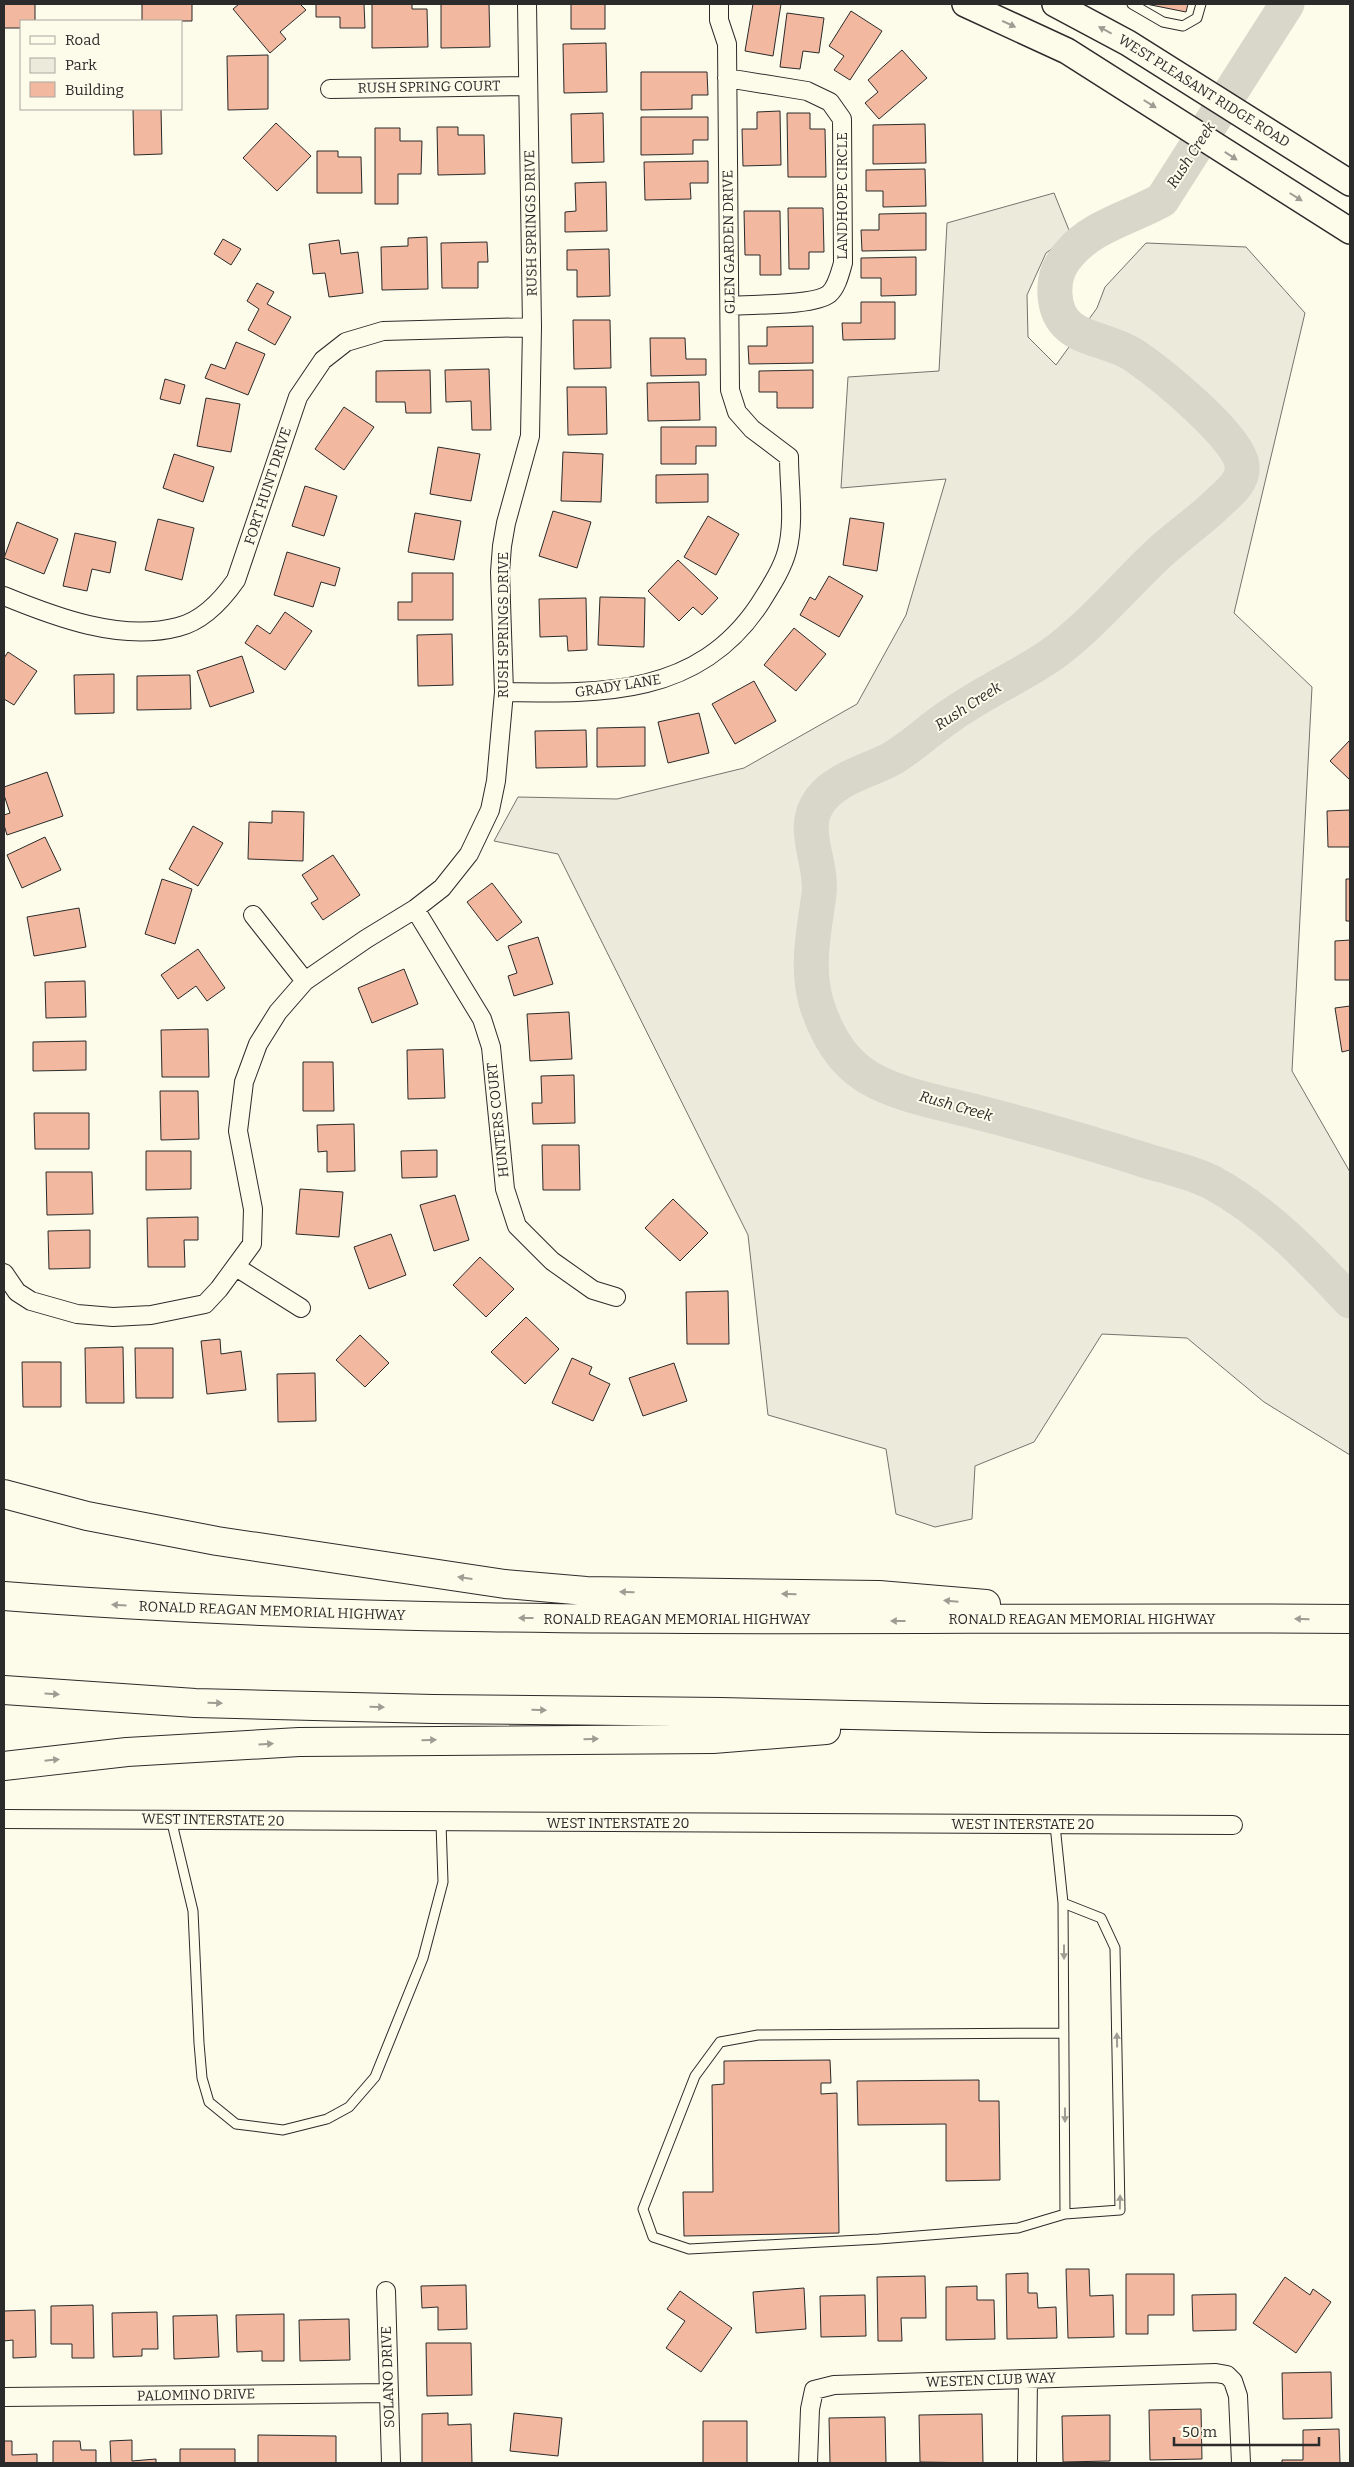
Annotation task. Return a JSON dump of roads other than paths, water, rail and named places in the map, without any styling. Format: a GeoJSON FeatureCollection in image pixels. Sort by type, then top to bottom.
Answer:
{"type":"FeatureCollection","features":[{"type":"Feature","properties":{"kind":"highway"},"geometry":{"type":"LineString","coordinates":[[4,1494],[87,1516],[217,1541],[505,1584],[605,1592],[879,1596],[1157,1618]]}},
{"type":"Feature","properties":{"kind":"highway","name":"RONALD REAGAN MEMORIAL HIGHWAY"},"geometry":{"type":"LineString","coordinates":[[4,1596],[103,1604],[278,1612],[496,1618],[894,1621],[1157,1618],[1350,1620]]}},
{"type":"Feature","properties":{"kind":"highway"},"geometry":{"type":"LineString","coordinates":[[4,1690],[205,1703],[986,1718],[1350,1720]]}},
{"type":"Feature","properties":{"kind":"highway"},"geometry":{"type":"LineString","coordinates":[[4,1766],[128,1752],[299,1742],[714,1738],[986,1718]]}},
{"type":"Feature","properties":{"kind":"main road"},"geometry":{"type":"LineString","coordinates":[[965,4],[1067,51],[1350,231]]}},
{"type":"Feature","properties":{"kind":"main road","name":"WEST PLEASANT RIDGE ROAD"},"geometry":{"type":"LineString","coordinates":[[1055,4],[1128,43],[1350,183]]}},
{"type":"Feature","properties":{"kind":"street","name":"RUSH SPRINGS DRIVE"},"geometry":{"type":"LineString","coordinates":[[5,1275],[17,1292],[32,1301],[77,1314],[112,1317],[151,1315],[205,1304],[236,1268],[252,1244],[253,1209],[238,1132],[244,1082],[258,1044],[278,1012],[305,981],[366,938],[415,909],[442,888],[469,854],[490,810],[496,781],[504,692],[500,572],[506,523],[530,436],[532,327],[526,4]]}},
{"type":"Feature","properties":{"kind":"street","name":"GLEN GARDEN DRIVE"},"geometry":{"type":"LineString","coordinates":[[719,4],[719,20],[727,44],[728,78],[730,390],[737,412],[752,429],[789,457]]}},
{"type":"Feature","properties":{"kind":"street","name":"LANDHOPE CIRCLE"},"geometry":{"type":"LineString","coordinates":[[728,78],[807,91],[830,102],[842,119],[843,263],[837,281],[829,294],[815,301],[730,306]]}},
{"type":"Feature","properties":{"kind":"street","name":"RUSH SPRING COURT"},"geometry":{"type":"LineString","coordinates":[[330,89],[528,86]]}},
{"type":"Feature","properties":{"kind":"street","name":"FORT HUNT DRIVE"},"geometry":{"type":"LineString","coordinates":[[4,596],[50,615],[77,623],[142,632],[179,627],[205,614],[224,598],[236,580],[298,397],[323,360],[346,342],[383,331],[532,327]]}},
{"type":"Feature","properties":{"kind":"street","name":"GRADY LANE"},"geometry":{"type":"LineString","coordinates":[[504,692],[582,694],[658,682],[682,673],[709,657],[748,621],[770,588],[787,552],[790,528],[789,457]]}},
{"type":"Feature","properties":{"kind":"street","name":"HUNTERS COURT"},"geometry":{"type":"LineString","coordinates":[[415,909],[482,1019],[491,1047],[505,1188],[517,1226],[552,1261],[593,1290],[616,1298]]}},
{"type":"Feature","properties":{"kind":"street"},"geometry":{"type":"LineString","coordinates":[[253,915],[305,981]]}},
{"type":"Feature","properties":{"kind":"street"},"geometry":{"type":"LineString","coordinates":[[236,1268],[300,1308]]}},
{"type":"Feature","properties":{"kind":"street","name":"WEST INTERSTATE 20"},"geometry":{"type":"LineString","coordinates":[[4,1819],[171,1818],[441,1823],[1233,1825]]}},
{"type":"Feature","properties":{"kind":"street","name":"SOLANO DRIVE"},"geometry":{"type":"LineString","coordinates":[[386,2291],[391,2463]]}},
{"type":"Feature","properties":{"kind":"street","name":"WESTEN CLUB WAY"},"geometry":{"type":"LineString","coordinates":[[808,2463],[810,2409],[814,2390],[834,2385],[1216,2373],[1227,2375],[1235,2386],[1241,2463]]}},
{"type":"Feature","properties":{"kind":"street"},"geometry":{"type":"LineString","coordinates":[[1027,2463],[1028,2379]]}},
{"type":"Feature","properties":{"kind":"street","name":"PALOMINO DRIVE"},"geometry":{"type":"LineString","coordinates":[[4,2397],[388,2393]]}},
{"type":"Feature","properties":{"kind":"lane"},"geometry":{"type":"LineString","coordinates":[[1132,4],[1164,22],[1183,26],[1197,18],[1201,4]]}},
{"type":"Feature","properties":{"kind":"lane"},"geometry":{"type":"LineString","coordinates":[[171,1818],[192,1911],[202,2078],[209,2102],[236,2124],[282,2130],[327,2119],[349,2107],[375,2077],[423,1958],[443,1882],[441,1823]]}},
{"type":"Feature","properties":{"kind":"lane"},"geometry":{"type":"LineString","coordinates":[[1055,1824],[1063,1904],[1065,2214]]}},
{"type":"Feature","properties":{"kind":"lane"},"geometry":{"type":"LineString","coordinates":[[1063,1904],[1101,1918],[1116,1948],[1120,2210],[1065,2214],[1018,2228],[879,2240],[689,2249],[653,2237],[643,2208],[695,2076],[720,2042],[758,2036],[1064,2033]]}},
{"type":"Feature","properties":{"kind":"waterway","name":"Rush Creek"},"geometry":{"type":"LineString","coordinates":[[1287,4],[1162,200],[1101,229],[1078,244],[1062,264],[1055,283],[1058,311],[1065,322],[1085,336],[1123,349],[1135,356],[1197,406],[1228,439],[1238,453],[1242,465],[1239,481],[1212,509],[1172,541],[1106,607],[1051,655],[962,708],[891,759],[844,780],[821,799],[814,810],[811,833],[819,882],[811,962],[816,1002],[832,1040],[844,1057],[870,1078],[883,1085],[927,1100],[1100,1146],[1205,1179],[1251,1207],[1269,1221],[1303,1252],[1350,1301]]}}]}
